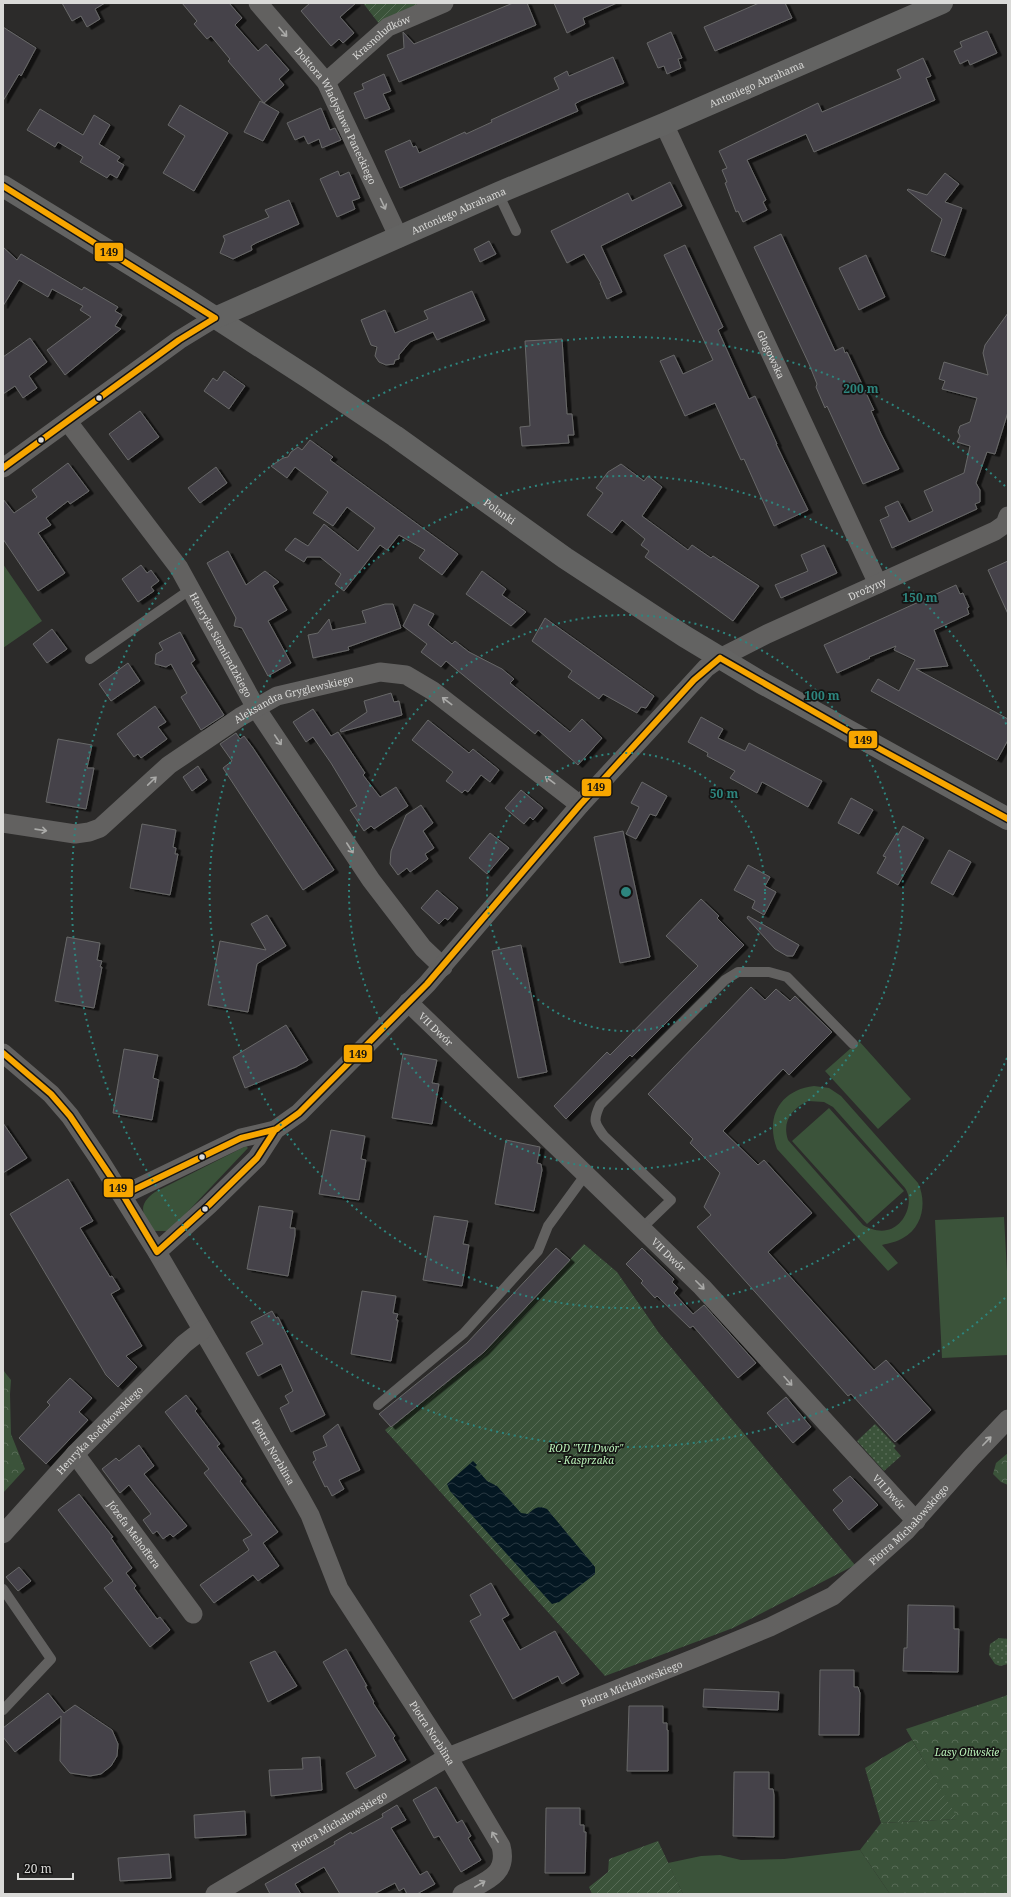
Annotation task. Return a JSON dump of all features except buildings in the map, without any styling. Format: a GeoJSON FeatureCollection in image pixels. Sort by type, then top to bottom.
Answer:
{"type":"FeatureCollection","features":[{"type":"Feature","properties":{"kind":"street","name":"Doktora Władysława Paneckiego"},"geometry":{"type":"LineString","coordinates":[[258,3],[326,82],[399,238]]}},
{"type":"Feature","properties":{"kind":"street","name":"Krasnoludków"},"geometry":{"type":"LineString","coordinates":[[326,82],[388,28],[444,3]]}},
{"type":"Feature","properties":{"kind":"street","name":"Antoniego Abrahama"},"geometry":{"type":"LineString","coordinates":[[3,468],[179,340],[215,318],[498,193],[664,124],[942,3]]}},
{"type":"Feature","properties":{"kind":"street","name":"Głogowska"},"geometry":{"type":"LineString","coordinates":[[664,124],[878,584]]}},
{"type":"Feature","properties":{"kind":"street","name":"Polanki"},"geometry":{"type":"LineString","coordinates":[[3,186],[215,318],[395,436],[565,558],[720,658],[867,742],[1008,819]]}},
{"type":"Feature","properties":{"kind":"street","name":"Henryka Siemiradzkiego"},"geometry":{"type":"LineString","coordinates":[[68,422],[179,568],[256,708],[371,880],[423,948],[443,967]]}},
{"type":"Feature","properties":{"kind":"street","name":"Drożyny"},"geometry":{"type":"LineString","coordinates":[[275,1130],[299,1113],[443,967],[499,898],[580,805],[694,680],[720,658],[767,634],[995,531],[1005,524],[1008,516]]}},
{"type":"Feature","properties":{"kind":"street","name":"Aleksandra Gryglewskiego"},"geometry":{"type":"LineString","coordinates":[[3,823],[75,834],[89,832],[100,828],[169,765],[277,696],[380,672],[406,675],[433,691],[580,805]]}},
{"type":"Feature","properties":{"kind":"street","name":"VII Dwór"},"geometry":{"type":"LineString","coordinates":[[408,1002],[702,1287],[916,1521]]}},
{"type":"Feature","properties":{"kind":"street","name":"Piotra Norblina"},"geometry":{"type":"LineString","coordinates":[[3,1053],[51,1094],[70,1116],[123,1195],[310,1515],[339,1589],[448,1757],[501,1846],[504,1855],[503,1864],[498,1873],[462,1894]]}},
{"type":"Feature","properties":{"kind":"street"},"geometry":{"type":"LineString","coordinates":[[123,1195],[241,1138],[275,1130]]}},
{"type":"Feature","properties":{"kind":"street"},"geometry":{"type":"LineString","coordinates":[[157,1252],[192,1222],[257,1158],[275,1130]]}},
{"type":"Feature","properties":{"kind":"street","name":"Henryka Rodakowskiego"},"geometry":{"type":"LineString","coordinates":[[3,1534],[75,1454],[184,1344],[202,1330]]}},
{"type":"Feature","properties":{"kind":"street","name":"Piotra Michałowskiego"},"geometry":{"type":"LineString","coordinates":[[215,1894],[448,1757],[700,1656],[817,1605],[833,1596],[916,1521],[971,1458],[1008,1419]]}},
{"type":"Feature","properties":{"kind":"street","name":"Józefa Mehoffera"},"geometry":{"type":"LineString","coordinates":[[75,1454],[193,1614]]}},
{"type":"Feature","properties":{"kind":"lane"},"geometry":{"type":"LineString","coordinates":[[498,193],[516,231]]}},
{"type":"Feature","properties":{"kind":"lane"},"geometry":{"type":"LineString","coordinates":[[90,659],[191,589]]}},
{"type":"Feature","properties":{"kind":"lane"},"geometry":{"type":"LineString","coordinates":[[642,1228],[671,1200],[604,1136],[595,1125],[595,1115],[600,1105],[725,980],[738,972],[769,972],[787,977],[853,1044]]}},
{"type":"Feature","properties":{"kind":"lane"},"geometry":{"type":"LineString","coordinates":[[378,1405],[464,1333],[538,1251],[548,1226],[586,1174]]}},
{"type":"Feature","properties":{"kind":"lane"},"geometry":{"type":"LineString","coordinates":[[3,1589],[51,1659],[3,1710]]}},
{"type":"Feature","properties":{"kind":"green space"},"geometry":{"type":"Polygon","coordinates":[[[363,3],[430,3],[380,25],[363,3]]]}},
{"type":"Feature","properties":{"kind":"green space"},"geometry":{"type":"Polygon","coordinates":[[[3,564],[42,621],[3,648],[3,564]]]}},
{"type":"Feature","properties":{"kind":"green space"},"geometry":{"type":"Polygon","coordinates":[[[859,1041],[911,1099],[878,1129],[825,1071],[859,1041]]]}},
{"type":"Feature","properties":{"kind":"green space"},"geometry":{"type":"Polygon","coordinates":[[[814,1086],[829,1088],[841,1096],[918,1183],[922,1198],[919,1221],[910,1233],[901,1239],[882,1245],[898,1263],[888,1271],[777,1149],[773,1126],[774,1116],[784,1099],[792,1093],[814,1086]],[[808,1101],[793,1112],[789,1117],[786,1127],[788,1140],[863,1225],[872,1229],[884,1231],[893,1228],[903,1219],[908,1207],[909,1200],[905,1188],[833,1107],[824,1102],[808,1101]]]}},
{"type":"Feature","properties":{"kind":"green space"},"geometry":{"type":"Polygon","coordinates":[[[829,1108],[904,1191],[867,1224],[792,1141],[829,1108]]]}},
{"type":"Feature","properties":{"kind":"green space"},"geometry":{"type":"Polygon","coordinates":[[[246,1146],[248,1148],[177,1223],[167,1231],[153,1231],[146,1220],[143,1210],[143,1206],[149,1197],[155,1192],[246,1146]]]}},
{"type":"Feature","properties":{"kind":"green space"},"geometry":{"type":"Polygon","coordinates":[[[1004,1217],[1008,1289],[1008,1355],[942,1358],[935,1220],[1004,1217]]]}},
{"type":"Feature","properties":{"kind":"green space","name":"ROD \"VII Dwór\" - Kasprzaka"},"geometry":{"type":"Polygon","coordinates":[[[584,1244],[617,1272],[659,1333],[855,1565],[733,1628],[605,1676],[385,1430],[390,1426],[391,1427],[483,1354],[584,1244]]]}},
{"type":"Feature","properties":{"kind":"green space"},"geometry":{"type":"Polygon","coordinates":[[[3,1370],[11,1380],[11,1434],[25,1469],[3,1493],[3,1370]]]}},
{"type":"Feature","properties":{"kind":"green space"},"geometry":{"type":"Polygon","coordinates":[[[875,1424],[896,1446],[894,1448],[901,1456],[884,1471],[857,1441],[875,1424]]]}},
{"type":"Feature","properties":{"kind":"green space"},"geometry":{"type":"Polygon","coordinates":[[[1008,1453],[1008,1485],[1001,1482],[993,1474],[996,1463],[1008,1453]]]}},
{"type":"Feature","properties":{"kind":"green space"},"geometry":{"type":"Polygon","coordinates":[[[999,1638],[1008,1639],[1008,1664],[1000,1666],[995,1664],[989,1655],[990,1644],[999,1638]]]}},
{"type":"Feature","properties":{"kind":"green space","name":"Lasy Oliwskie"},"geometry":{"type":"Polygon","coordinates":[[[1008,1695],[1008,1894],[890,1894],[860,1850],[881,1823],[957,1819],[906,1729],[1008,1695]]]}},
{"type":"Feature","properties":{"kind":"green space"},"geometry":{"type":"Polygon","coordinates":[[[912,1740],[958,1819],[881,1823],[865,1768],[912,1740]]]}},
{"type":"Feature","properties":{"kind":"green space"},"geometry":{"type":"Polygon","coordinates":[[[658,1841],[683,1894],[592,1894],[589,1887],[608,1872],[609,1859],[658,1841]]]}},
{"type":"Feature","properties":{"kind":"green space"},"geometry":{"type":"Polygon","coordinates":[[[860,1850],[890,1894],[683,1894],[668,1863],[701,1856],[720,1855],[741,1860],[784,1859],[860,1850]]]}},
{"type":"Feature","properties":{"kind":"water"},"geometry":{"type":"Polygon","coordinates":[[[473,1461],[477,1465],[475,1467],[487,1481],[497,1486],[521,1513],[528,1514],[539,1507],[547,1509],[595,1567],[595,1574],[559,1602],[552,1604],[450,1491],[447,1484],[473,1461]]]}},
{"type":"Feature","properties":{"kind":"transit line","name":"149"},"geometry":{"type":"LineString","coordinates":[[3,186],[215,318]]}},
{"type":"Feature","properties":{"kind":"transit line","name":"149"},"geometry":{"type":"LineString","coordinates":[[3,468],[179,340],[215,318]]}},
{"type":"Feature","properties":{"kind":"transit line","name":"149"},"geometry":{"type":"LineString","coordinates":[[720,658],[867,742],[1008,819]]}},
{"type":"Feature","properties":{"kind":"transit line","name":"149"},"geometry":{"type":"LineString","coordinates":[[3,1053],[51,1094],[70,1116],[123,1195],[157,1252],[209,1205],[257,1158],[275,1130],[299,1113],[427,984],[580,805],[694,680],[720,658]]}},
{"type":"Feature","properties":{"kind":"transit line","name":"149"},"geometry":{"type":"LineString","coordinates":[[123,1195],[241,1138],[277,1129]]}}]}
